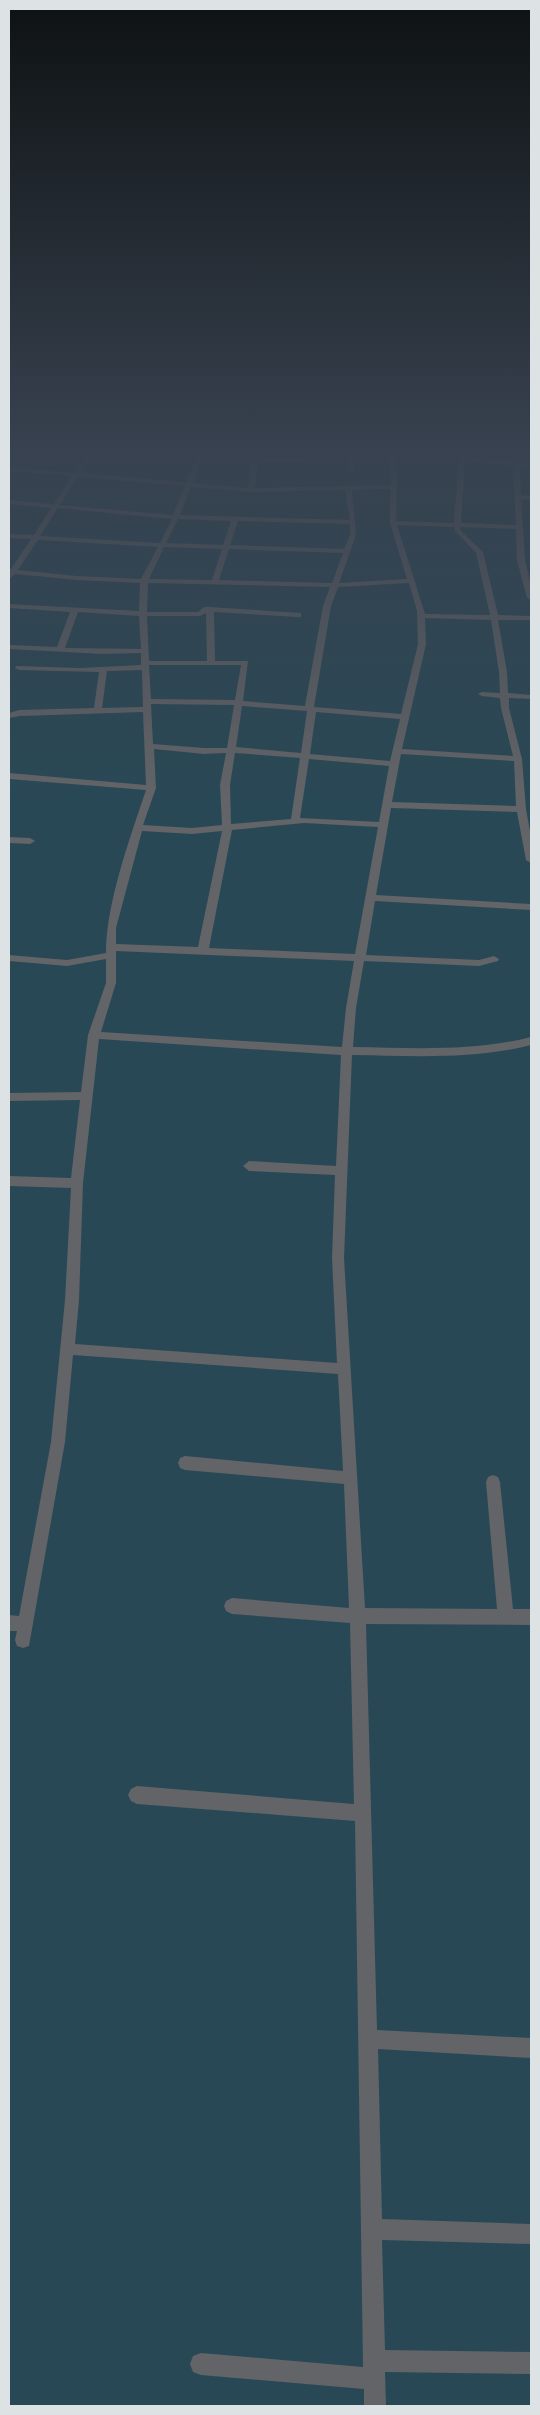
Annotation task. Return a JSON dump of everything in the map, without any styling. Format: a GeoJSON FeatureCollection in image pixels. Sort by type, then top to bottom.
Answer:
{"type":"FeatureCollection","features":[{"type":"Feature","properties":{"kind":"street"},"geometry":{"type":"LineString","coordinates":[[9,1623],[25,1632],[58,1442],[72,1300],[77,1183],[94,1035],[111,983],[111,928],[138,828],[151,788],[143,614],[144,581],[150,569]]}},
{"type":"Feature","properties":{"kind":"street"},"geometry":{"type":"LineString","coordinates":[[215,582],[220,569]]}},
{"type":"Feature","properties":{"kind":"street"},"geometry":{"type":"LineString","coordinates":[[295,822],[316,660],[327,606],[340,569]]}},
{"type":"Feature","properties":{"kind":"street"},"geometry":{"type":"LineString","coordinates":[[375,2406],[358,1616],[338,1258],[347,1051],[351,1008],[396,758],[422,644],[421,616],[408,569]]}},
{"type":"Feature","properties":{"kind":"street"},"geometry":{"type":"LineString","coordinates":[[483,569],[494,618],[506,708],[518,759],[520,805],[531,860]]}},
{"type":"Feature","properties":{"kind":"street"},"geometry":{"type":"LineString","coordinates":[[524,569],[531,598]]}},
{"type":"Feature","properties":{"kind":"street"},"geometry":{"type":"LineString","coordinates":[[10,573],[144,581],[334,585],[412,581]]}},
{"type":"Feature","properties":{"kind":"street"},"geometry":{"type":"LineString","coordinates":[[9,606],[143,614],[200,614],[210,609],[298,615]]}},
{"type":"Feature","properties":{"kind":"street"},"geometry":{"type":"LineString","coordinates":[[210,609],[211,663]]}},
{"type":"Feature","properties":{"kind":"street"},"geometry":{"type":"LineString","coordinates":[[60,650],[75,610]]}},
{"type":"Feature","properties":{"kind":"street"},"geometry":{"type":"LineString","coordinates":[[421,616],[531,618]]}},
{"type":"Feature","properties":{"kind":"street"},"geometry":{"type":"LineString","coordinates":[[9,647],[144,651]]}},
{"type":"Feature","properties":{"kind":"street"},"geometry":{"type":"LineString","coordinates":[[18,668],[103,669],[145,665],[245,664],[225,785],[227,829],[203,950]]}},
{"type":"Feature","properties":{"kind":"street"},"geometry":{"type":"LineString","coordinates":[[98,710],[103,669]]}},
{"type":"Feature","properties":{"kind":"street"},"geometry":{"type":"LineString","coordinates":[[482,694],[531,697]]}},
{"type":"Feature","properties":{"kind":"street"},"geometry":{"type":"LineString","coordinates":[[10,714],[98,710],[147,705],[238,703],[405,717]]}},
{"type":"Feature","properties":{"kind":"street"},"geometry":{"type":"LineString","coordinates":[[149,746],[305,756],[518,759]]}},
{"type":"Feature","properties":{"kind":"street"},"geometry":{"type":"LineString","coordinates":[[9,776],[151,788]]}},
{"type":"Feature","properties":{"kind":"street"},"geometry":{"type":"LineString","coordinates":[[387,805],[520,805],[531,801]]}},
{"type":"Feature","properties":{"kind":"street"},"geometry":{"type":"LineString","coordinates":[[138,828],[192,831],[295,822],[384,825]]}},
{"type":"Feature","properties":{"kind":"street"},"geometry":{"type":"LineString","coordinates":[[9,840],[30,841]]}},
{"type":"Feature","properties":{"kind":"street"},"geometry":{"type":"LineString","coordinates":[[370,898],[531,907]]}},
{"type":"Feature","properties":{"kind":"street"},"geometry":{"type":"LineString","coordinates":[[9,958],[68,962],[111,951],[203,950],[330,958],[478,963],[494,959]]}},
{"type":"Feature","properties":{"kind":"street"},"geometry":{"type":"LineString","coordinates":[[94,1035],[347,1051],[443,1052],[503,1048],[531,1041]]}},
{"type":"Feature","properties":{"kind":"street"},"geometry":{"type":"LineString","coordinates":[[9,1097],[86,1096]]}},
{"type":"Feature","properties":{"kind":"street"},"geometry":{"type":"LineString","coordinates":[[249,1166],[342,1171]]}},
{"type":"Feature","properties":{"kind":"street"},"geometry":{"type":"LineString","coordinates":[[9,1181],[77,1183]]}},
{"type":"Feature","properties":{"kind":"street"},"geometry":{"type":"LineString","coordinates":[[68,1349],[344,1369]]}},
{"type":"Feature","properties":{"kind":"street"},"geometry":{"type":"LineString","coordinates":[[186,1463],[351,1478]]}},
{"type":"Feature","properties":{"kind":"street"},"geometry":{"type":"LineString","coordinates":[[493,1482],[506,1616]]}},
{"type":"Feature","properties":{"kind":"street"},"geometry":{"type":"LineString","coordinates":[[232,1606],[358,1616],[531,1616]]}},
{"type":"Feature","properties":{"kind":"street"},"geometry":{"type":"LineString","coordinates":[[137,1795],[363,1813]]}},
{"type":"Feature","properties":{"kind":"street"},"geometry":{"type":"LineString","coordinates":[[368,2039],[531,2048]]}},
{"type":"Feature","properties":{"kind":"street"},"geometry":{"type":"LineString","coordinates":[[372,2230],[531,2234]]}},
{"type":"Feature","properties":{"kind":"street"},"geometry":{"type":"LineString","coordinates":[[201,2364],[374,2370],[531,2363]]}},
{"type":"Feature","properties":{"kind":"shaded area"},"geometry":{"type":"Polygon","coordinates":[[[9,569],[531,569],[531,2406],[9,2406],[9,569]]]}}]}
